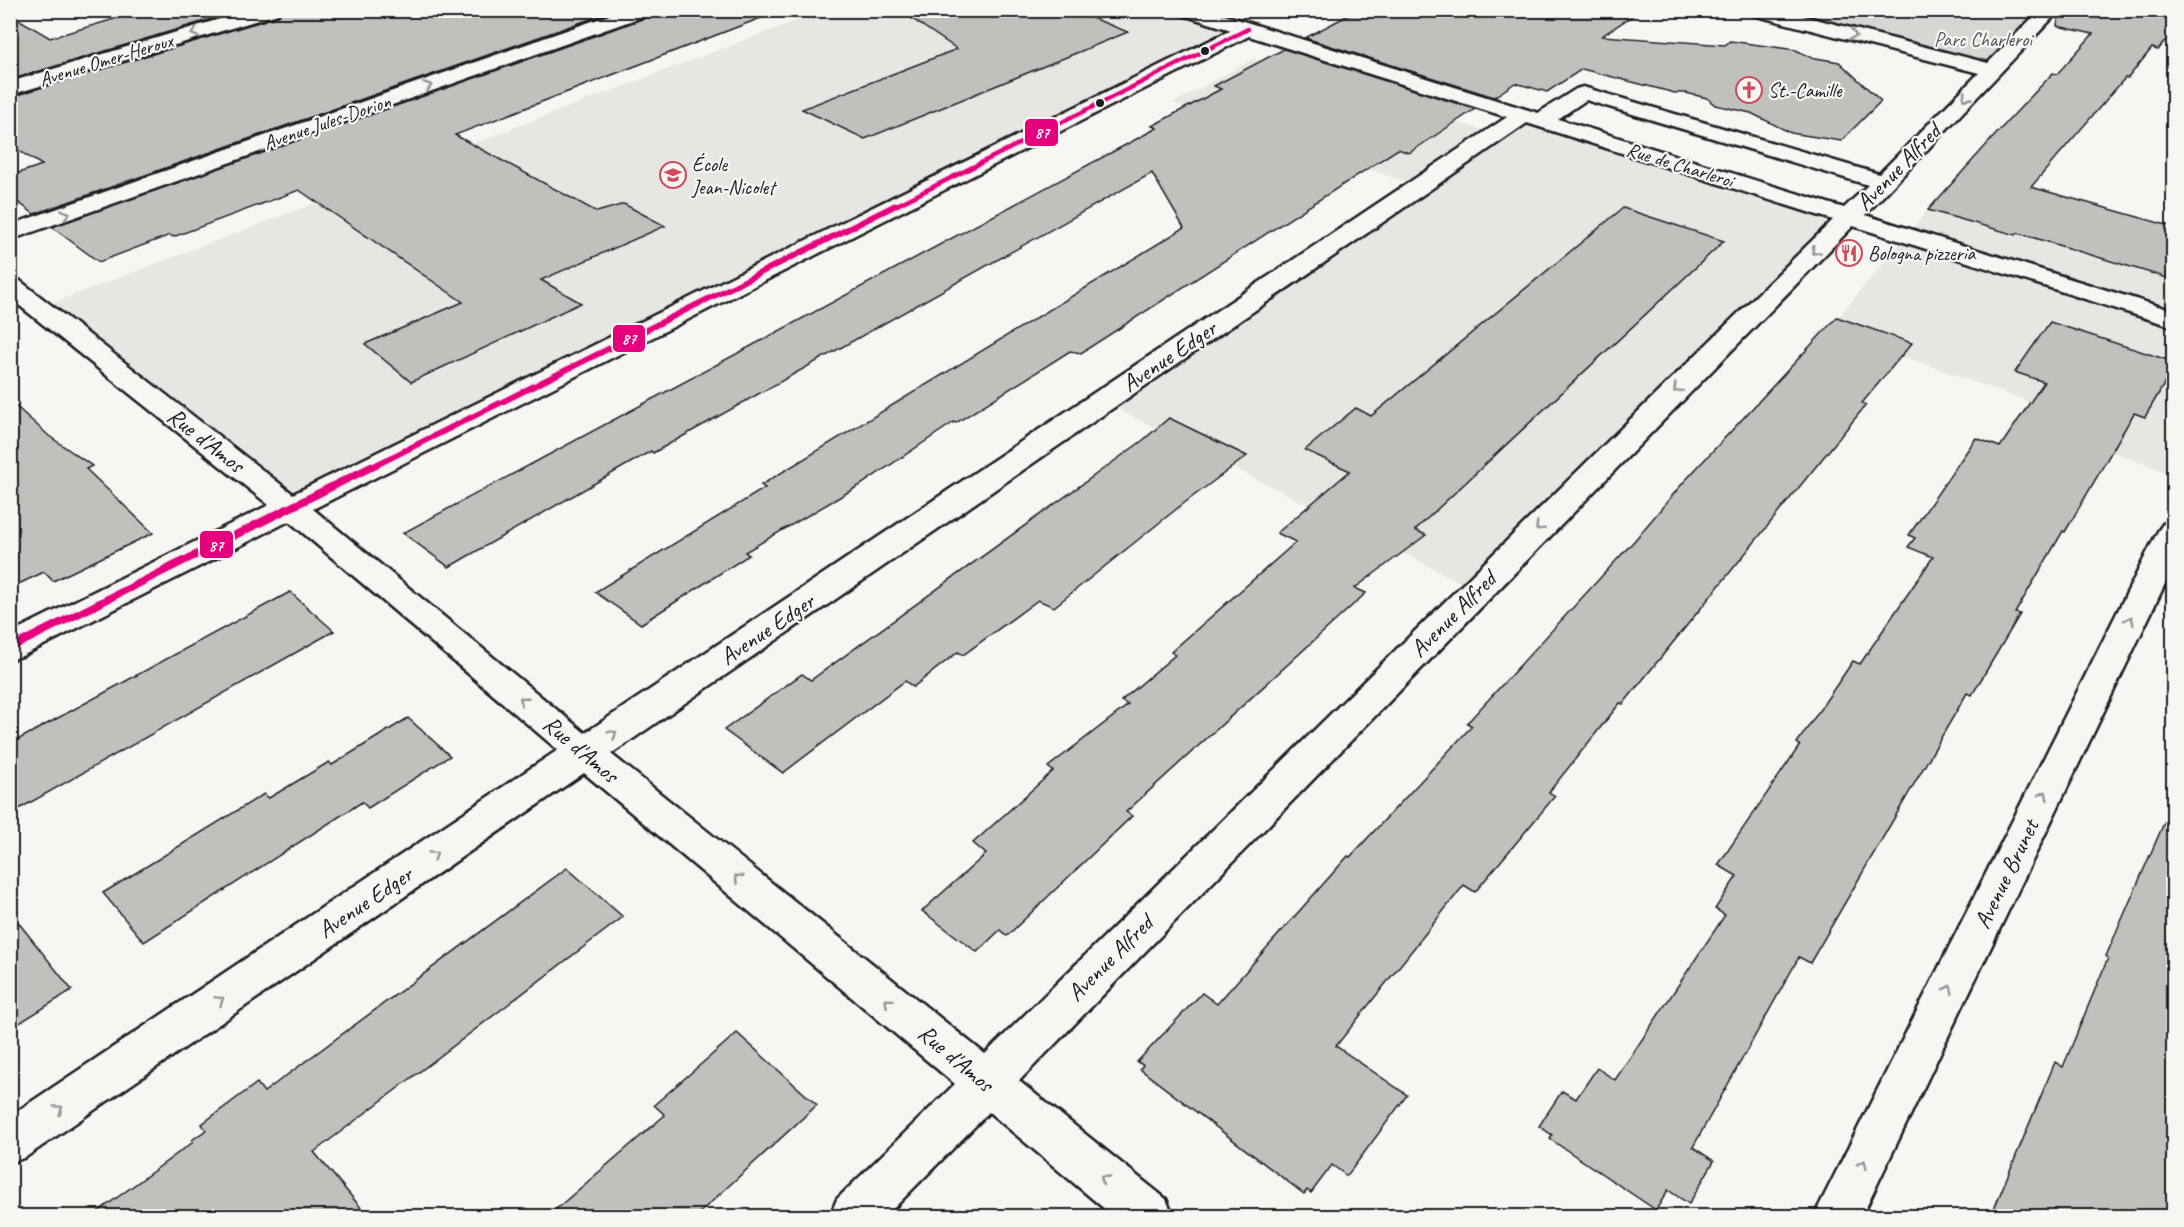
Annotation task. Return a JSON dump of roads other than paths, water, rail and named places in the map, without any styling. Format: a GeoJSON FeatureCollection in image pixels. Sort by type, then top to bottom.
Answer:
{"type":"FeatureCollection","features":[{"type":"Feature","properties":{"kind":"street","name":"Avenue Omer-Heroux"},"geometry":{"type":"LineString","coordinates":[[10,88],[271,10]]}},
{"type":"Feature","properties":{"kind":"street","name":"Avenue Jules-Dorion"},"geometry":{"type":"LineString","coordinates":[[10,233],[643,10]]}},
{"type":"Feature","properties":{"kind":"street","name":"Rue de Charleroi"},"geometry":{"type":"LineString","coordinates":[[1187,10],[2174,319]]}},
{"type":"Feature","properties":{"kind":"street"},"geometry":{"type":"LineString","coordinates":[[1756,10],[1992,70]]}},
{"type":"Feature","properties":{"kind":"street","name":"Avenue Alfred"},"geometry":{"type":"LineString","coordinates":[[854,1216],[1849,217],[2051,10]]}},
{"type":"Feature","properties":{"kind":"street"},"geometry":{"type":"LineString","coordinates":[[10,648],[1248,29]]}},
{"type":"Feature","properties":{"kind":"street","name":"Avenue Edger"},"geometry":{"type":"LineString","coordinates":[[10,1142],[585,753],[1532,119],[1583,93],[1883,182]]}},
{"type":"Feature","properties":{"kind":"street","name":"Rue d'Amos"},"geometry":{"type":"LineString","coordinates":[[10,285],[293,508],[585,753],[1149,1216]]}},
{"type":"Feature","properties":{"kind":"street","name":"Avenue Brunet"},"geometry":{"type":"LineString","coordinates":[[1838,1216],[2174,531]]}},
{"type":"Feature","properties":{"kind":"place","name":"St.-Camille"},"geometry":{"type":"Point","coordinates":[1749,90]}},
{"type":"Feature","properties":{"kind":"place","name":"École Jean-Nicolet"},"geometry":{"type":"Point","coordinates":[673,175]}},
{"type":"Feature","properties":{"kind":"place","name":"Bologna pizzeria"},"geometry":{"type":"Point","coordinates":[1849,253]}},
{"type":"Feature","properties":{"kind":"park label","name":"Parc Charleroi"},"geometry":{"type":"Point","coordinates":[1983,39]}}]}
